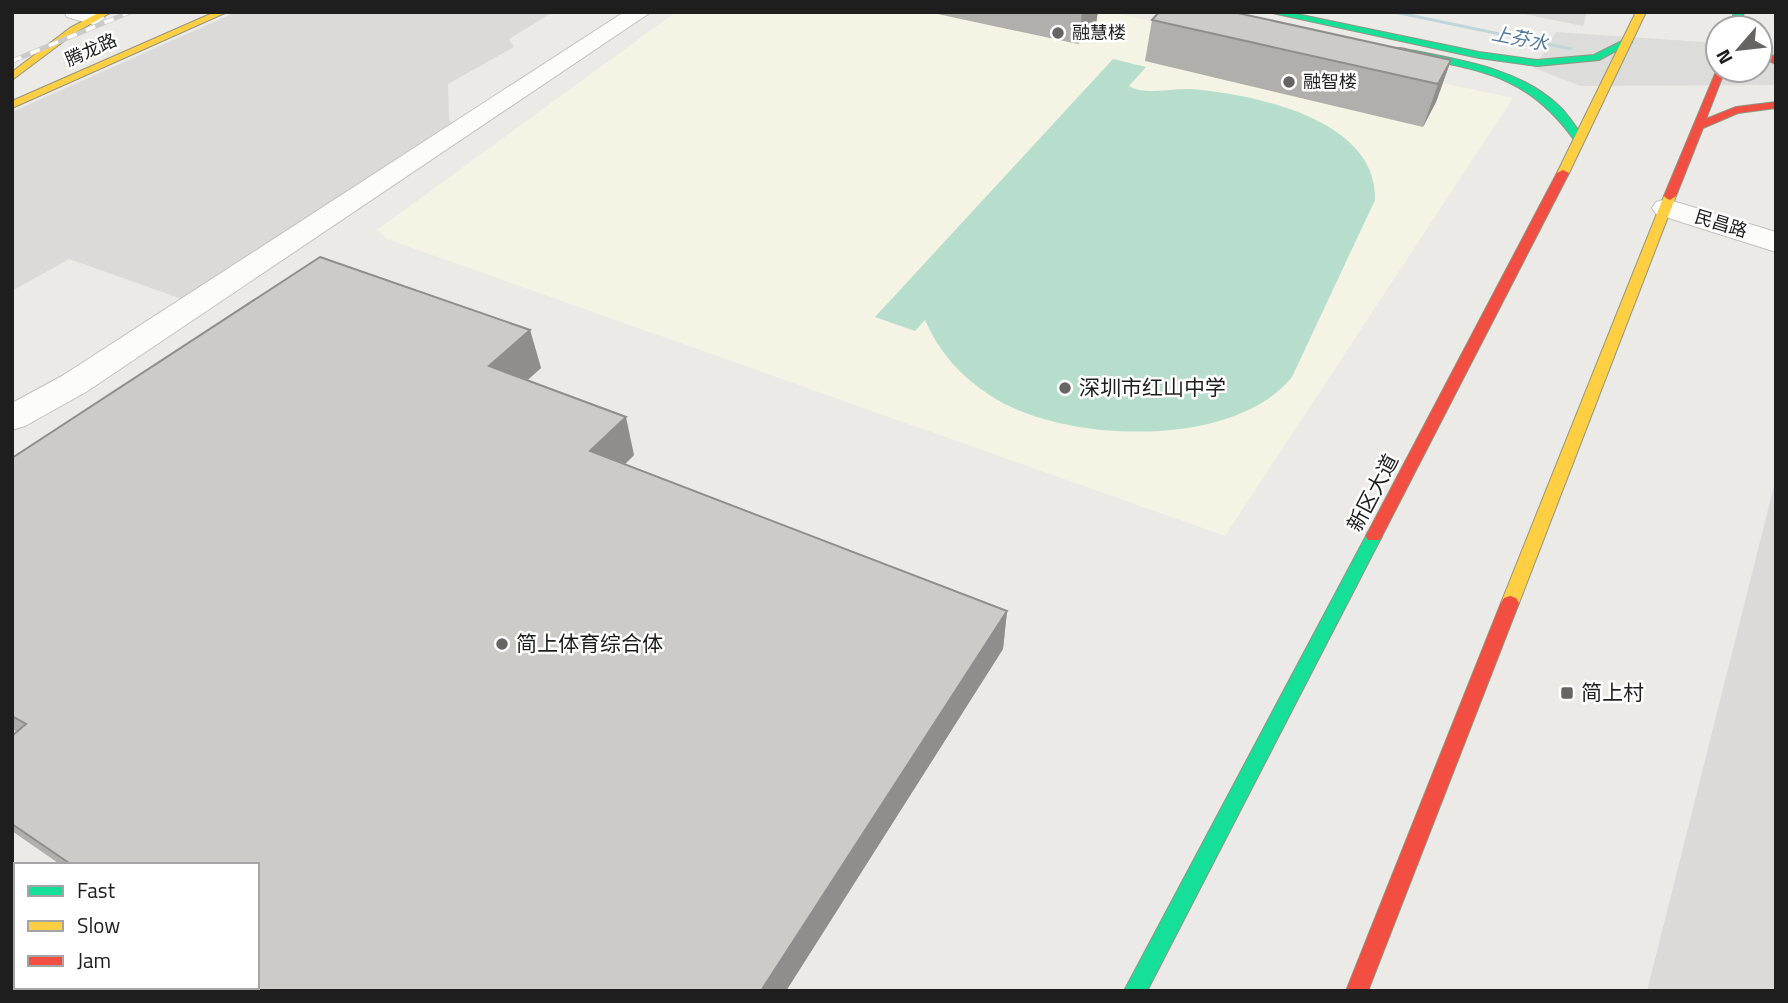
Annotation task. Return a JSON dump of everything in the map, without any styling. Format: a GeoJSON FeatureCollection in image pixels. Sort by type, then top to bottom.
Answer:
{"type":"FeatureCollection","features":[{"type":"Feature","properties":{"kind":"main road","name":"腾龙路"},"geometry":{"type":"LineString","coordinates":[[12,90],[191,12]]}},
{"type":"Feature","properties":{"kind":"main road","name":"腾龙路"},"geometry":{"type":"LineString","coordinates":[[12,105],[223,12]]}},
{"type":"Feature","properties":{"kind":"main road"},"geometry":{"type":"LineString","coordinates":[[1272,12],[1479,55],[1538,63],[1596,58],[1627,43]]}},
{"type":"Feature","properties":{"kind":"main road","name":"新区大道"},"geometry":{"type":"LineString","coordinates":[[1135,991],[1531,237],[1641,12]]}},
{"type":"Feature","properties":{"kind":"main road"},"geometry":{"type":"LineString","coordinates":[[12,77],[92,14]]}},
{"type":"Feature","properties":{"kind":"main road"},"geometry":{"type":"LineString","coordinates":[[1253,21],[1414,54],[1496,76],[1551,104],[1579,139]]}},
{"type":"Feature","properties":{"kind":"main road"},"geometry":{"type":"LineString","coordinates":[[1357,991],[1715,84]]}},
{"type":"Feature","properties":{"kind":"main road"},"geometry":{"type":"LineString","coordinates":[[1700,125],[1718,115],[1753,106],[1776,105]]}},
{"type":"Feature","properties":{"kind":"street"},"geometry":{"type":"LineString","coordinates":[[12,418],[74,384],[640,12]]}},
{"type":"Feature","properties":{"kind":"street","name":"民昌路"},"geometry":{"type":"LineString","coordinates":[[1666,208],[1741,229],[1776,243]]}},
{"type":"Feature","properties":{"kind":"shaded area"},"geometry":{"type":"Polygon","coordinates":[[[236,12],[553,12],[509,39],[514,47],[448,84],[449,119],[455,128],[185,300],[69,259],[12,291],[12,112],[236,12]]]}},
{"type":"Feature","properties":{"kind":"shaded area","name":"深圳市红山中学"},"geometry":{"type":"Polygon","coordinates":[[[676,12],[1109,12],[1513,98],[1225,536],[387,239],[377,230],[676,12]]]}},
{"type":"Feature","properties":{"kind":"shaded area"},"geometry":{"type":"Polygon","coordinates":[[[1514,12],[1587,12],[1583,26],[1514,12]]]}},
{"type":"Feature","properties":{"kind":"shaded area"},"geometry":{"type":"Polygon","coordinates":[[[1776,478],[1776,991],[1647,991],[1776,478]]]}},
{"type":"Feature","properties":{"kind":"green space"},"geometry":{"type":"Polygon","coordinates":[[[1113,59],[1146,67],[1129,86],[1135,89],[1217,92],[1277,105],[1307,116],[1334,131],[1356,149],[1370,172],[1375,200],[1292,377],[1265,401],[1230,417],[1190,427],[1146,432],[1102,430],[1060,423],[1022,412],[980,389],[944,353],[925,320],[915,331],[875,317],[1113,59]]]}},
{"type":"Feature","properties":{"kind":"pier"},"geometry":{"type":"Polygon","coordinates":[[[1556,32],[1704,42],[1704,84],[1774,84],[1776,47],[1776,85],[1581,86],[1534,68],[1556,32]]]}},
{"type":"Feature","properties":{"kind":"building"},"geometry":{"type":"Polygon","coordinates":[[[1159,12],[1233,12],[1451,60],[1438,84],[1152,20],[1159,12]]]}},
{"type":"Feature","properties":{"kind":"building","name":"简上体育综合体"},"geometry":{"type":"Polygon","coordinates":[[[320,257],[530,330],[489,366],[626,417],[590,451],[1007,611],[761,991],[255,991],[252,989],[259,989],[259,863],[69,863],[12,824],[12,736],[26,724],[12,716],[12,458],[320,257]]]}},
{"type":"Feature","properties":{"kind":"waterway","name":"上芬水"},"geometry":{"type":"LineString","coordinates":[[1390,12],[1569,48]]}},
{"type":"Feature","properties":{"kind":"railway"},"geometry":{"type":"LineString","coordinates":[[12,61],[130,12]]}},
{"type":"Feature","properties":{"kind":"traffic: fast"},"geometry":{"type":"LineString","coordinates":[[1272,12],[1479,55],[1537,63],[1596,58],[1627,42]]}},
{"type":"Feature","properties":{"kind":"traffic: fast"},"geometry":{"type":"LineString","coordinates":[[1400,51],[1460,63],[1519,83],[1552,105],[1579,139]]}},
{"type":"Feature","properties":{"kind":"traffic: fast"},"geometry":{"type":"LineString","coordinates":[[1135,991],[1374,536]]}},
{"type":"Feature","properties":{"kind":"traffic: slow"},"geometry":{"type":"LineString","coordinates":[[12,77],[73,30],[108,12]]}},
{"type":"Feature","properties":{"kind":"traffic: slow"},"geometry":{"type":"LineString","coordinates":[[12,105],[223,12]]}},
{"type":"Feature","properties":{"kind":"traffic: slow"},"geometry":{"type":"LineString","coordinates":[[1563,173],[1641,12]]}},
{"type":"Feature","properties":{"kind":"traffic: slow"},"geometry":{"type":"LineString","coordinates":[[1510,603],[1670,196]]}},
{"type":"Feature","properties":{"kind":"traffic: jam"},"geometry":{"type":"LineString","coordinates":[[1670,196],[1714,84]]}},
{"type":"Feature","properties":{"kind":"traffic: jam"},"geometry":{"type":"LineString","coordinates":[[1700,125],[1736,110],[1776,105]]}},
{"type":"Feature","properties":{"kind":"traffic: jam"},"geometry":{"type":"LineString","coordinates":[[1374,536],[1563,173]]}},
{"type":"Feature","properties":{"kind":"traffic: jam"},"geometry":{"type":"LineString","coordinates":[[1357,991],[1510,603]]}},
{"type":"Feature","properties":{"kind":"place","name":"融慧楼"},"geometry":{"type":"Point","coordinates":[1058,33]}},
{"type":"Feature","properties":{"kind":"place","name":"融智楼"},"geometry":{"type":"Point","coordinates":[1289,82]}},
{"type":"Feature","properties":{"kind":"place","name":"深圳市红山中学"},"geometry":{"type":"Point","coordinates":[1065,388]}},
{"type":"Feature","properties":{"kind":"place","name":"简上体育综合体"},"geometry":{"type":"Point","coordinates":[502,644]}},
{"type":"Feature","properties":{"kind":"place","name":"简上村"},"geometry":{"type":"Point","coordinates":[1567,693]}}]}
